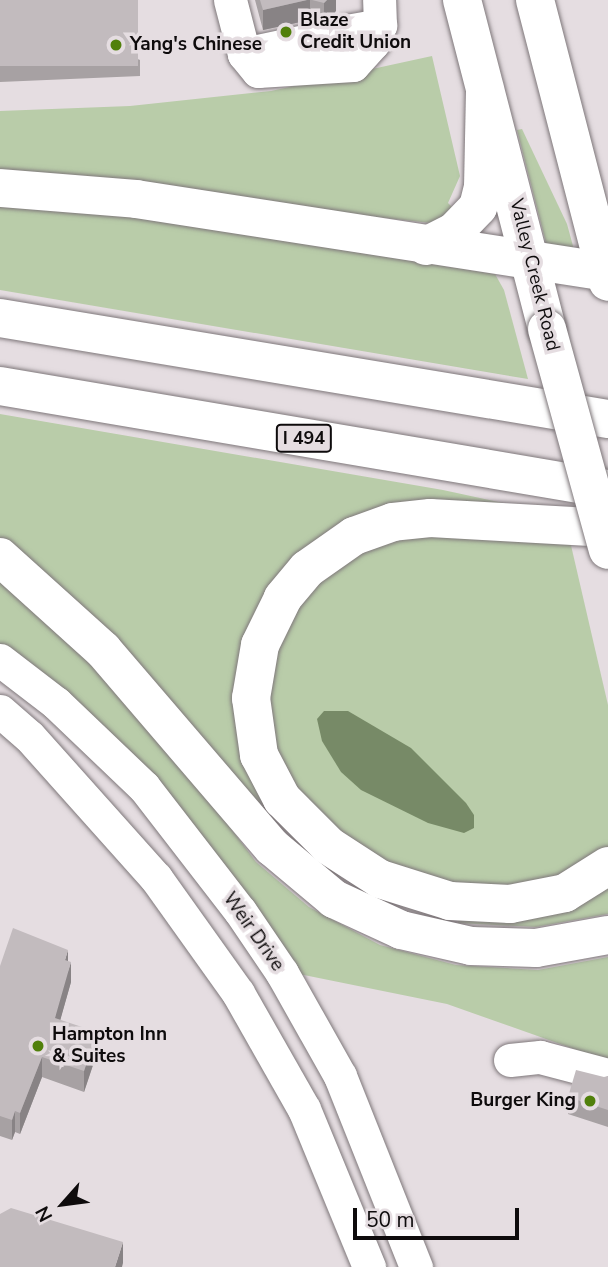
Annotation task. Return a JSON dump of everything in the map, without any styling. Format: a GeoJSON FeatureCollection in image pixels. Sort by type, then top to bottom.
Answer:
{"type":"FeatureCollection","features":[{"type":"Feature","properties":{"kind":"main road","name":"Valley Creek Road"},"geometry":{"type":"LineString","coordinates":[[462,0],[547,329],[608,550]]}},
{"type":"Feature","properties":{"kind":"main road"},"geometry":{"type":"LineString","coordinates":[[0,188],[136,200],[607,275],[535,0]]}},
{"type":"Feature","properties":{"kind":"main road"},"geometry":{"type":"LineString","coordinates":[[426,246],[454,232],[478,207],[484,187],[485,90]]}},
{"type":"Feature","properties":{"kind":"main road"},"geometry":{"type":"LineString","coordinates":[[0,318],[608,419]]}},
{"type":"Feature","properties":{"kind":"main road","name":"I 494"},"geometry":{"type":"LineString","coordinates":[[0,386],[608,489]]}},
{"type":"Feature","properties":{"kind":"main road"},"geometry":{"type":"LineString","coordinates":[[608,528],[430,519],[393,522],[354,536],[307,569],[283,597],[260,645],[251,698],[259,755],[282,799],[329,846],[380,879],[450,901],[510,904],[565,894],[608,866]]}},
{"type":"Feature","properties":{"kind":"main road"},"geometry":{"type":"LineString","coordinates":[[0,557],[103,650],[272,847],[334,899],[401,930],[471,946],[536,948],[608,935]]}},
{"type":"Feature","properties":{"kind":"street"},"geometry":{"type":"LineString","coordinates":[[230,0],[244,54],[258,71],[353,65],[373,43],[379,12]]}},
{"type":"Feature","properties":{"kind":"street"},"geometry":{"type":"LineString","coordinates":[[244,54],[327,36],[379,12]]}},
{"type":"Feature","properties":{"kind":"street","name":"Weir Drive"},"geometry":{"type":"LineString","coordinates":[[0,660],[56,703],[144,787],[240,911],[282,973],[340,1076],[416,1267]]}},
{"type":"Feature","properties":{"kind":"street"},"geometry":{"type":"LineString","coordinates":[[0,710],[29,736],[156,878],[238,993],[304,1109],[369,1267]]}},
{"type":"Feature","properties":{"kind":"street"},"geometry":{"type":"LineString","coordinates":[[510,1059],[540,1057],[608,1075]]}},
{"type":"Feature","properties":{"kind":"shaded area"},"geometry":{"type":"Polygon","coordinates":[[[432,56],[460,176],[448,203],[455,210],[431,223],[0,177],[0,111],[130,106],[271,91],[432,56]]]}},
{"type":"Feature","properties":{"kind":"shaded area"},"geometry":{"type":"Polygon","coordinates":[[[522,129],[567,224],[576,257],[548,251],[517,130],[522,129]]]}},
{"type":"Feature","properties":{"kind":"shaded area"},"geometry":{"type":"Polygon","coordinates":[[[0,202],[50,204],[495,274],[504,290],[528,379],[0,290],[0,202]]]}},
{"type":"Feature","properties":{"kind":"shaded area"},"geometry":{"type":"Polygon","coordinates":[[[0,414],[443,490],[521,507],[408,506],[246,644],[305,844],[303,847],[0,545],[0,414]]]}},
{"type":"Feature","properties":{"kind":"shaded area"},"geometry":{"type":"Polygon","coordinates":[[[412,536],[570,541],[608,705],[608,847],[593,862],[523,891],[414,879],[311,814],[270,736],[269,668],[298,603],[349,556],[412,536]]]}},
{"type":"Feature","properties":{"kind":"shaded area"},"geometry":{"type":"Polygon","coordinates":[[[0,570],[51,614],[212,803],[256,862],[309,907],[380,945],[456,965],[538,970],[608,957],[608,1061],[447,1004],[299,974],[0,644],[0,570]]]}},
{"type":"Feature","properties":{"kind":"shaded area"},"geometry":{"type":"Polygon","coordinates":[[[324,711],[348,711],[411,748],[466,803],[474,815],[474,828],[464,833],[428,823],[361,790],[341,772],[322,741],[317,719],[324,711]]]}},
{"type":"Feature","properties":{"kind":"shaded area"},"geometry":{"type":"Polygon","coordinates":[[[608,883],[608,914],[536,927],[458,923],[459,915],[608,883]]]}},
{"type":"Feature","properties":{"kind":"building"},"geometry":{"type":"Polygon","coordinates":[[[0,0],[138,0],[138,66],[0,66],[0,0]]]}},
{"type":"Feature","properties":{"kind":"building"},"geometry":{"type":"Polygon","coordinates":[[[260,0],[307,0],[263,10],[260,0]]]}},
{"type":"Feature","properties":{"kind":"building","name":"Hampton Inn & Suites"},"geometry":{"type":"Polygon","coordinates":[[[13,928],[68,950],[65,960],[71,962],[55,1018],[97,1032],[84,1071],[42,1057],[20,1113],[15,1111],[12,1120],[0,1116],[0,966],[13,928]]]}},
{"type":"Feature","properties":{"kind":"building"},"geometry":{"type":"Polygon","coordinates":[[[576,1070],[608,1076],[608,1110],[568,1097],[576,1070]]]}},
{"type":"Feature","properties":{"kind":"building"},"geometry":{"type":"Polygon","coordinates":[[[11,1208],[123,1242],[115,1267],[0,1267],[0,1214],[11,1208]]]}},
{"type":"Feature","properties":{"kind":"place","name":"Blaze Credit Union"},"geometry":{"type":"Point","coordinates":[286,32]}},
{"type":"Feature","properties":{"kind":"place","name":"Yang's Chinese"},"geometry":{"type":"Point","coordinates":[116,45]}},
{"type":"Feature","properties":{"kind":"place","name":"Hampton Inn & Suites"},"geometry":{"type":"Point","coordinates":[38,1046]}},
{"type":"Feature","properties":{"kind":"place","name":"Burger King"},"geometry":{"type":"Point","coordinates":[590,1101]}}]}
